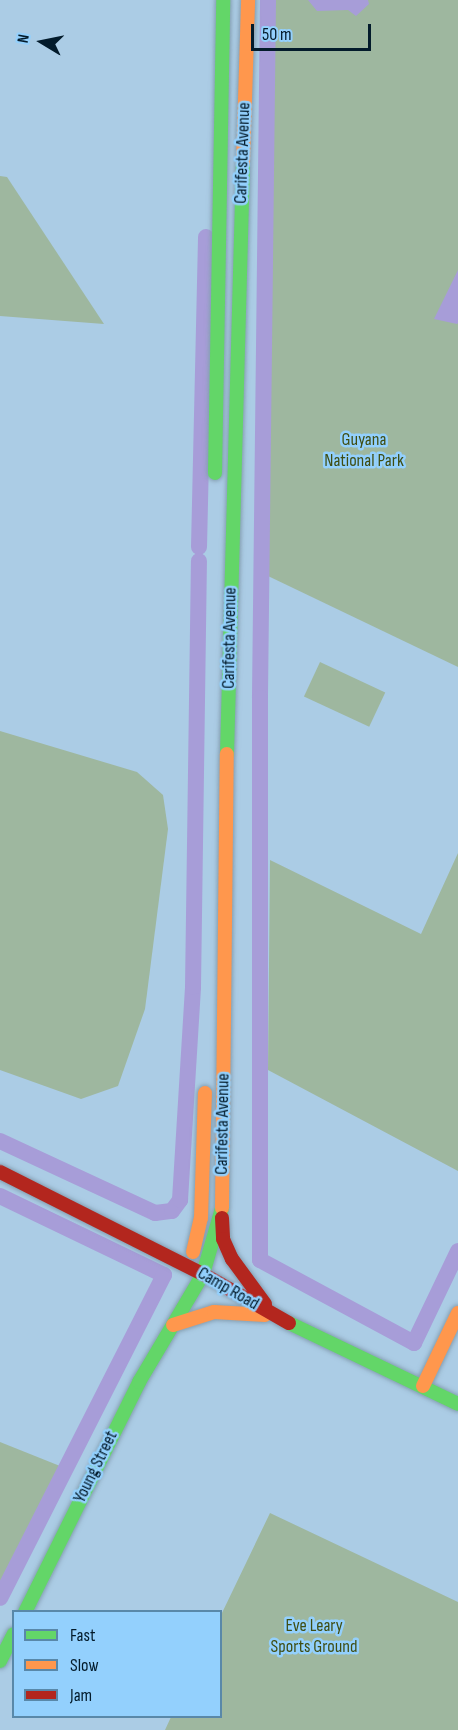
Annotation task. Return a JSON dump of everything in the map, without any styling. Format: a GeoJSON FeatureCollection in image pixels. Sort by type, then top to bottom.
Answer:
{"type":"FeatureCollection","features":[{"type":"Feature","properties":{"kind":"main road","name":"Carifesta Avenue"},"geometry":{"type":"LineString","coordinates":[[215,493],[223,0]]}},
{"type":"Feature","properties":{"kind":"main road","name":"Carifesta Avenue"},"geometry":{"type":"LineString","coordinates":[[203,1274],[222,1211],[226,778],[248,0]]}},
{"type":"Feature","properties":{"kind":"main road","name":"Carifesta Avenue"},"geometry":{"type":"LineString","coordinates":[[190,1268],[201,1218],[205,1075]]}},
{"type":"Feature","properties":{"kind":"main road","name":"Camp Road"},"geometry":{"type":"LineString","coordinates":[[0,1172],[203,1274],[278,1318],[458,1404]]}},
{"type":"Feature","properties":{"kind":"main road"},"geometry":{"type":"LineString","coordinates":[[222,1211],[223,1239],[232,1259],[250,1290],[278,1318]]}},
{"type":"Feature","properties":{"kind":"main road"},"geometry":{"type":"LineString","coordinates":[[135,1240],[175,1241],[201,1218]]}},
{"type":"Feature","properties":{"kind":"main road","name":"Young Street"},"geometry":{"type":"LineString","coordinates":[[173,1325],[190,1268]]}},
{"type":"Feature","properties":{"kind":"main road","name":"Young Street"},"geometry":{"type":"LineString","coordinates":[[25,1610],[118,1423],[203,1274]]}},
{"type":"Feature","properties":{"kind":"main road"},"geometry":{"type":"LineString","coordinates":[[173,1325],[214,1312],[245,1311],[278,1318]]}},
{"type":"Feature","properties":{"kind":"main road"},"geometry":{"type":"LineString","coordinates":[[423,1386],[458,1312]]}},
{"type":"Feature","properties":{"kind":"main road"},"geometry":{"type":"LineString","coordinates":[[0,1661],[12,1638]]}},
{"type":"Feature","properties":{"kind":"green space","name":"Guyana National Park"},"geometry":{"type":"Polygon","coordinates":[[[273,0],[458,0],[458,667],[268,576],[273,0]]]}},
{"type":"Feature","properties":{"kind":"green space"},"geometry":{"type":"Polygon","coordinates":[[[0,176],[7,177],[104,324],[0,316],[0,176]]]}},
{"type":"Feature","properties":{"kind":"green space"},"geometry":{"type":"Polygon","coordinates":[[[320,662],[385,692],[369,727],[304,696],[320,662]]]}},
{"type":"Feature","properties":{"kind":"green space"},"geometry":{"type":"Polygon","coordinates":[[[0,731],[137,772],[163,795],[168,829],[145,1009],[118,1086],[81,1099],[0,1070],[0,731]]]}},
{"type":"Feature","properties":{"kind":"green space"},"geometry":{"type":"Polygon","coordinates":[[[458,853],[458,1171],[268,1070],[270,860],[421,934],[458,853]]]}},
{"type":"Feature","properties":{"kind":"green space"},"geometry":{"type":"Polygon","coordinates":[[[0,1442],[60,1466],[0,1582],[0,1442]]]}},
{"type":"Feature","properties":{"kind":"green space","name":"Eve Leary Sports Ground"},"geometry":{"type":"Polygon","coordinates":[[[270,1513],[458,1602],[458,1730],[165,1730],[171,1718],[222,1718],[222,1613],[270,1513]]]}},
{"type":"Feature","properties":{"kind":"shaded area"},"geometry":{"type":"Polygon","coordinates":[[[308,0],[368,0],[369,4],[356,16],[348,10],[317,11],[308,0]]]}},
{"type":"Feature","properties":{"kind":"shaded area"},"geometry":{"type":"Polygon","coordinates":[[[458,270],[458,323],[434,319],[458,270]]]}},
{"type":"Feature","properties":{"kind":"waterway"},"geometry":{"type":"LineString","coordinates":[[268,0],[260,698],[260,1260],[414,1343],[458,1251]]}},
{"type":"Feature","properties":{"kind":"waterway"},"geometry":{"type":"LineString","coordinates":[[199,547],[206,237]]}},
{"type":"Feature","properties":{"kind":"waterway"},"geometry":{"type":"LineString","coordinates":[[0,1141],[155,1213],[172,1211],[180,1200],[193,987],[199,561]]}},
{"type":"Feature","properties":{"kind":"waterway"},"geometry":{"type":"LineString","coordinates":[[0,1196],[164,1275],[0,1598]]}},
{"type":"Feature","properties":{"kind":"traffic: fast"},"geometry":{"type":"LineString","coordinates":[[215,473],[223,0]]}},
{"type":"Feature","properties":{"kind":"traffic: fast"},"geometry":{"type":"LineString","coordinates":[[227,754],[243,163]]}},
{"type":"Feature","properties":{"kind":"traffic: fast"},"geometry":{"type":"LineString","coordinates":[[26,1610],[139,1382],[203,1274],[222,1208]]}},
{"type":"Feature","properties":{"kind":"traffic: fast"},"geometry":{"type":"LineString","coordinates":[[289,1323],[458,1404]]}},
{"type":"Feature","properties":{"kind":"traffic: fast"},"geometry":{"type":"LineString","coordinates":[[0,1661],[12,1638]]}},
{"type":"Feature","properties":{"kind":"traffic: slow"},"geometry":{"type":"LineString","coordinates":[[243,163],[248,0]]}},
{"type":"Feature","properties":{"kind":"traffic: slow"},"geometry":{"type":"LineString","coordinates":[[222,1208],[227,754]]}},
{"type":"Feature","properties":{"kind":"traffic: slow"},"geometry":{"type":"LineString","coordinates":[[193,1252],[201,1218],[205,1093]]}},
{"type":"Feature","properties":{"kind":"traffic: slow"},"geometry":{"type":"LineString","coordinates":[[173,1325],[214,1312],[265,1315]]}},
{"type":"Feature","properties":{"kind":"traffic: slow"},"geometry":{"type":"LineString","coordinates":[[423,1386],[458,1313]]}},
{"type":"Feature","properties":{"kind":"traffic: jam"},"geometry":{"type":"LineString","coordinates":[[0,1172],[203,1274],[289,1323]]}},
{"type":"Feature","properties":{"kind":"traffic: jam"},"geometry":{"type":"LineString","coordinates":[[222,1218],[223,1239],[232,1259],[265,1304]]}}]}
